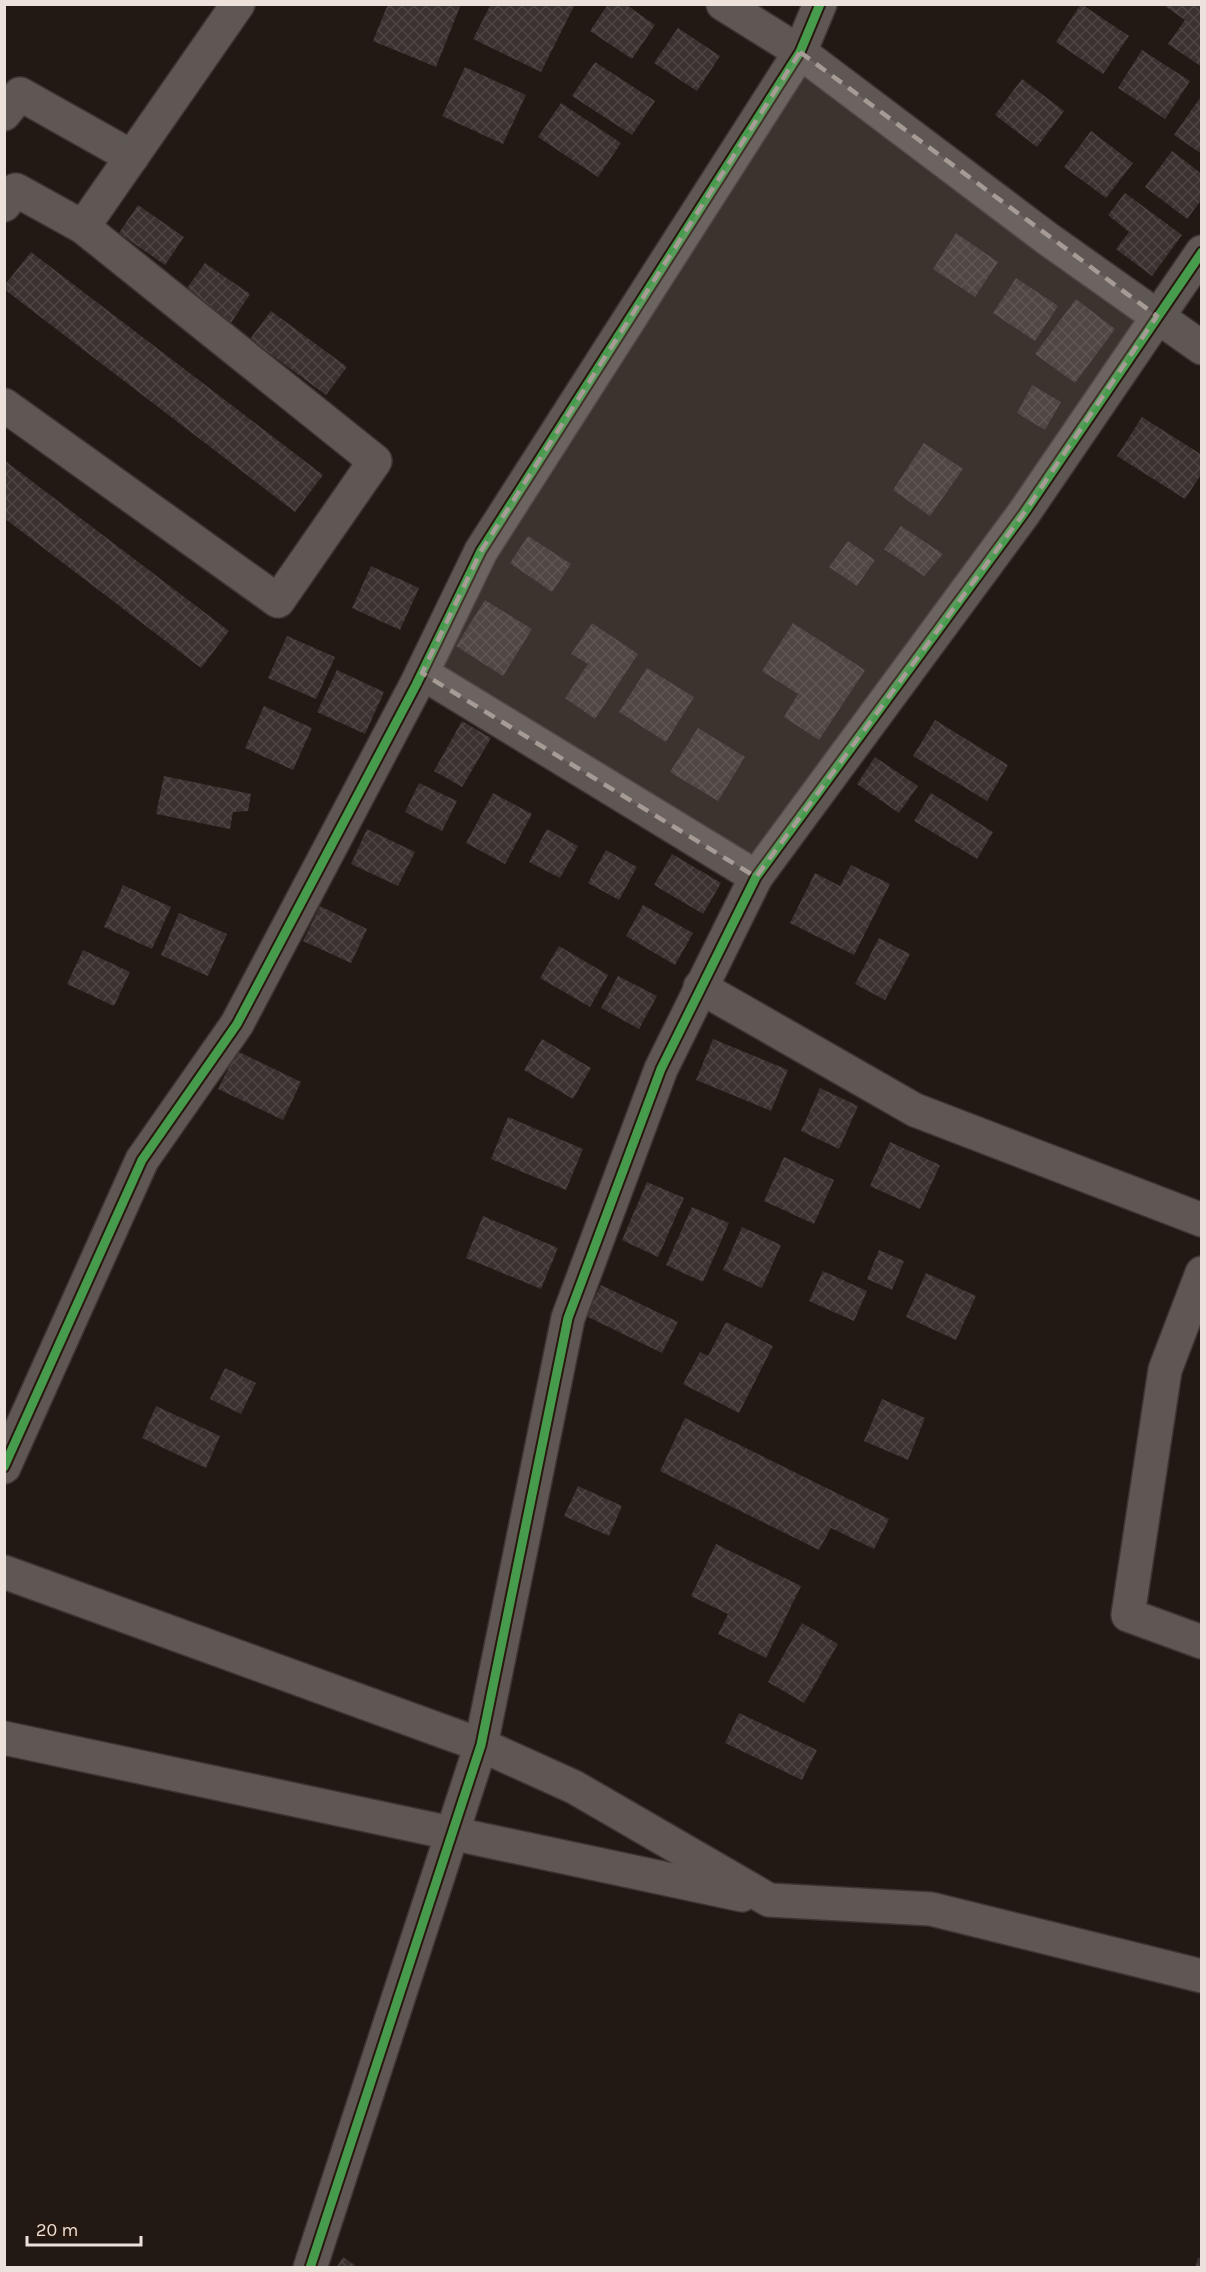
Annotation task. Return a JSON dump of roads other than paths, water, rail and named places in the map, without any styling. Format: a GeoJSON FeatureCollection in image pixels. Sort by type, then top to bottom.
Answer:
{"type":"FeatureCollection","features":[{"type":"Feature","properties":{"kind":"street"},"geometry":{"type":"LineString","coordinates":[[83,227],[238,4]]}},
{"type":"Feature","properties":{"kind":"street"},"geometry":{"type":"LineString","coordinates":[[723,4],[800,52],[1048,239],[1202,348]]}},
{"type":"Feature","properties":{"kind":"street"},"geometry":{"type":"LineString","coordinates":[[4,1467],[142,1160],[237,1024],[422,673],[481,551],[800,52],[820,4]]}},
{"type":"Feature","properties":{"kind":"street"},"geometry":{"type":"LineString","coordinates":[[4,114],[20,94],[132,157]]}},
{"type":"Feature","properties":{"kind":"street"},"geometry":{"type":"LineString","coordinates":[[4,205],[16,190],[83,227],[375,461],[278,601],[4,405]]}},
{"type":"Feature","properties":{"kind":"street"},"geometry":{"type":"LineString","coordinates":[[310,2268],[480,1745],[568,1318],[661,1069],[756,877],[1024,513],[1202,252]]}},
{"type":"Feature","properties":{"kind":"street"},"geometry":{"type":"LineString","coordinates":[[422,673],[756,877]]}},
{"type":"Feature","properties":{"kind":"street"},"geometry":{"type":"LineString","coordinates":[[700,987],[915,1110],[1202,1221]]}},
{"type":"Feature","properties":{"kind":"street"},"geometry":{"type":"LineString","coordinates":[[1202,1273],[1165,1370],[1128,1615],[1202,1642]]}},
{"type":"Feature","properties":{"kind":"street"},"geometry":{"type":"LineString","coordinates":[[4,1572],[480,1745],[574,1787],[769,1900]]}},
{"type":"Feature","properties":{"kind":"street"},"geometry":{"type":"LineString","coordinates":[[4,1738],[769,1900],[931,1909],[1202,1976]]}}]}
